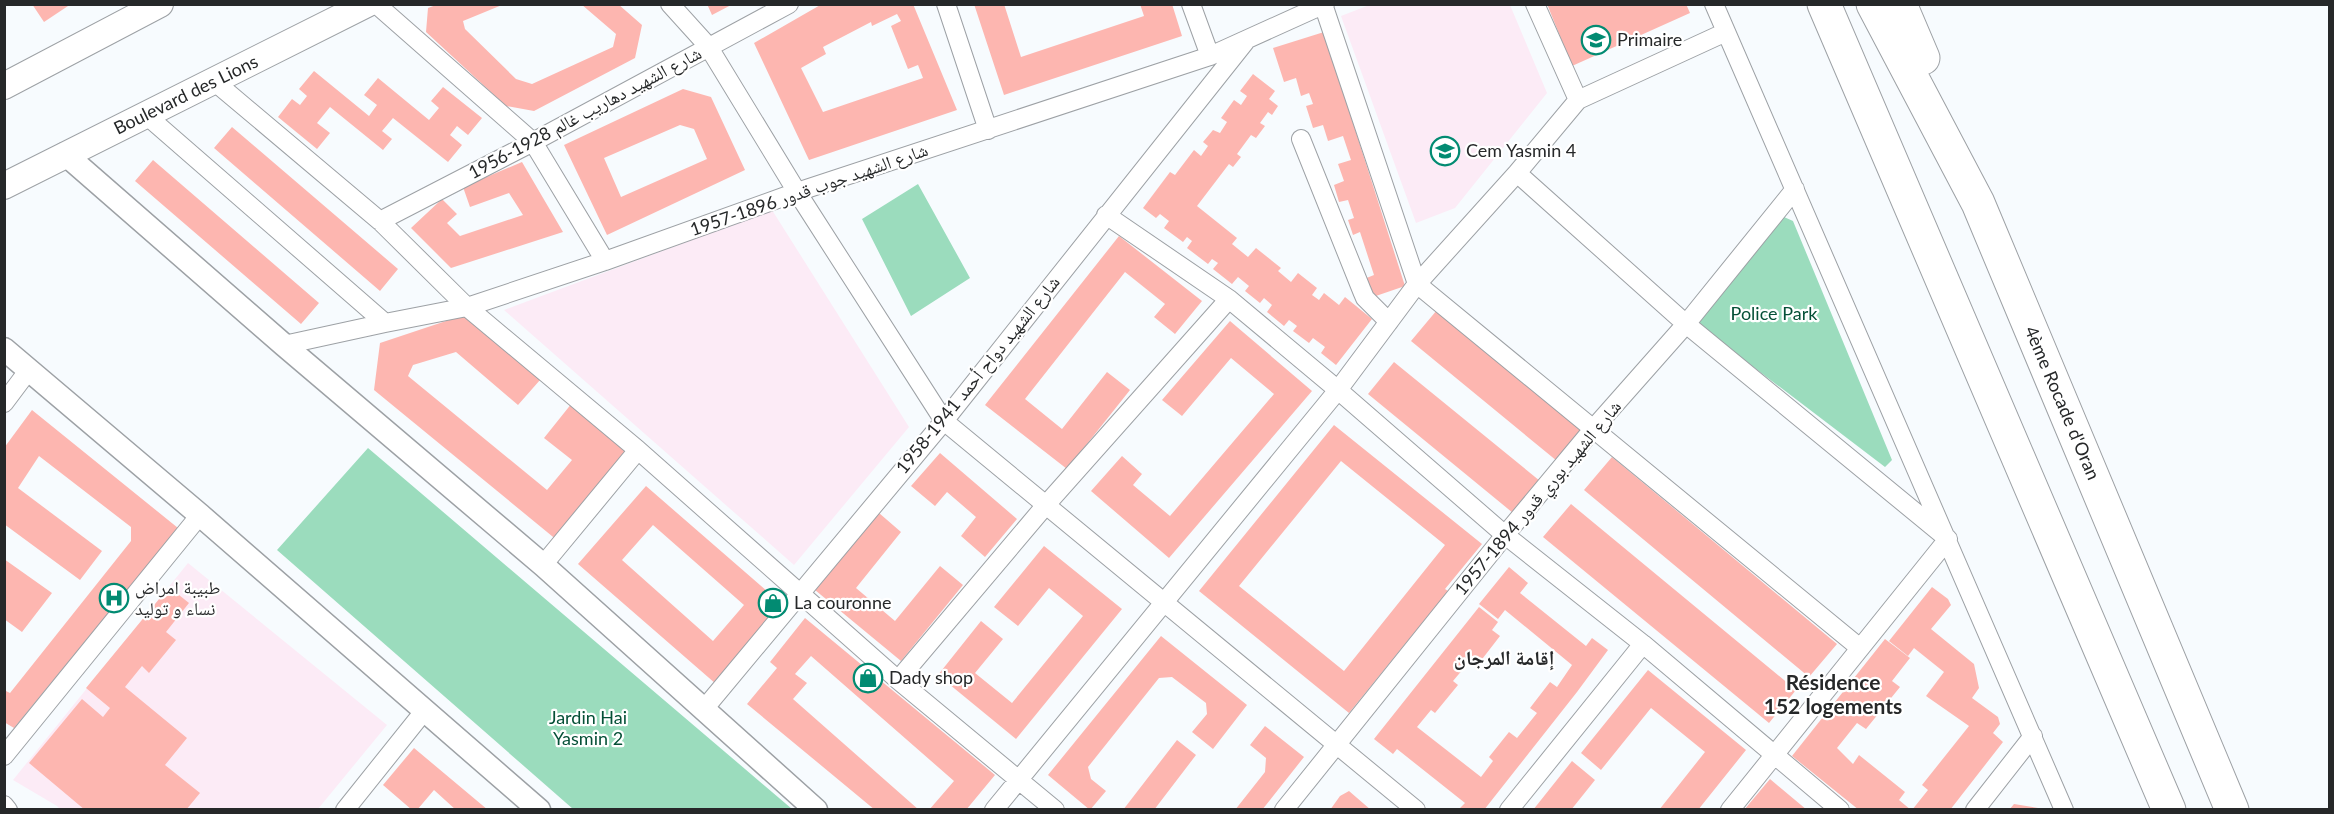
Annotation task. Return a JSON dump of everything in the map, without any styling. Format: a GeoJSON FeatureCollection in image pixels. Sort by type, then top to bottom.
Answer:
{"type":"FeatureCollection","features":[{"type":"Feature","properties":{"kind":"highway"},"geometry":{"type":"LineString","coordinates":[[1800,4],[1922,233]]}},
{"type":"Feature","properties":{"kind":"highway"},"geometry":{"type":"LineString","coordinates":[[1824,4],[1881,132],[2169,810]]}},
{"type":"Feature","properties":{"kind":"highway","name":"4ème Rocade d'Oran"},"geometry":{"type":"LineString","coordinates":[[1872,4],[1978,203],[2232,810]]}},
{"type":"Feature","properties":{"kind":"highway"},"geometry":{"type":"LineString","coordinates":[[1900,4],[1978,203]]}},
{"type":"Feature","properties":{"kind":"main road"},"geometry":{"type":"LineString","coordinates":[[4,86],[160,4]]}},
{"type":"Feature","properties":{"kind":"main road","name":"Boulevard des Lions"},"geometry":{"type":"LineString","coordinates":[[4,186],[367,4]]}},
{"type":"Feature","properties":{"kind":"street"},"geometry":{"type":"LineString","coordinates":[[376,4],[533,142],[605,261]]}},
{"type":"Feature","properties":{"kind":"street"},"geometry":{"type":"LineString","coordinates":[[670,4],[708,46],[797,192],[944,421],[1045,506],[1337,742],[1416,810]]}},
{"type":"Feature","properties":{"kind":"street","name":"شارع الشهيد دهاريب غالم 1928-1956"},"geometry":{"type":"LineString","coordinates":[[380,221],[533,142],[789,4]]}},
{"type":"Feature","properties":{"kind":"street"},"geometry":{"type":"LineString","coordinates":[[946,4],[988,130]]}},
{"type":"Feature","properties":{"kind":"street"},"geometry":{"type":"LineString","coordinates":[[1191,4],[1210,56]]}},
{"type":"Feature","properties":{"kind":"street"},"geometry":{"type":"LineString","coordinates":[[1535,4],[1578,100]]}},
{"type":"Feature","properties":{"kind":"street"},"geometry":{"type":"LineString","coordinates":[[1714,4],[2064,810]]}},
{"type":"Feature","properties":{"kind":"street"},"geometry":{"type":"LineString","coordinates":[[1324,5],[1417,284],[1860,648]]}},
{"type":"Feature","properties":{"kind":"street","name":"شارع الشهيد جوب قدور 1896-1957"},"geometry":{"type":"LineString","coordinates":[[284,345],[385,322],[467,307],[605,261],[797,192],[1210,56],[1324,5]]}},
{"type":"Feature","properties":{"kind":"street"},"geometry":{"type":"LineString","coordinates":[[994,810],[1338,390],[1417,284],[1517,173],[1578,100],[1726,32]]}},
{"type":"Feature","properties":{"kind":"street","name":"شارع الشهيد دواح أحمد 1941-1958"},"geometry":{"type":"LineString","coordinates":[[704,709],[944,421],[1248,38]]}},
{"type":"Feature","properties":{"kind":"street"},"geometry":{"type":"LineString","coordinates":[[215,82],[380,221],[467,307],[638,450],[898,680],[1055,810]]}},
{"type":"Feature","properties":{"kind":"street"},"geometry":{"type":"LineString","coordinates":[[146,115],[385,322]]}},
{"type":"Feature","properties":{"kind":"street"},"geometry":{"type":"LineString","coordinates":[[1301,139],[1365,298],[1389,322]]}},
{"type":"Feature","properties":{"kind":"street"},"geometry":{"type":"LineString","coordinates":[[64,154],[543,565],[816,810]]}},
{"type":"Feature","properties":{"kind":"street"},"geometry":{"type":"LineString","coordinates":[[1517,173],[1686,324],[1948,539]]}},
{"type":"Feature","properties":{"kind":"street","name":"شارع الشهيد بوري قدور 1894-1957"},"geometry":{"type":"LineString","coordinates":[[1284,810],[1505,535],[1594,428],[1686,324],[1795,189]]}},
{"type":"Feature","properties":{"kind":"street"},"geometry":{"type":"LineString","coordinates":[[1106,215],[1229,299],[1505,535],[1643,644],[1840,810]]}},
{"type":"Feature","properties":{"kind":"street"},"geometry":{"type":"LineString","coordinates":[[898,680],[1045,506],[1229,299]]}},
{"type":"Feature","properties":{"kind":"street"},"geometry":{"type":"LineString","coordinates":[[4,349],[200,515],[539,810]]}},
{"type":"Feature","properties":{"kind":"street"},"geometry":{"type":"LineString","coordinates":[[4,403],[28,371]]}},
{"type":"Feature","properties":{"kind":"street"},"geometry":{"type":"LineString","coordinates":[[543,565],[638,450]]}},
{"type":"Feature","properties":{"kind":"street"},"geometry":{"type":"LineString","coordinates":[[4,756],[200,515]]}},
{"type":"Feature","properties":{"kind":"street"},"geometry":{"type":"LineString","coordinates":[[1730,810],[1948,539]]}},
{"type":"Feature","properties":{"kind":"street"},"geometry":{"type":"LineString","coordinates":[[1509,810],[1643,644]]}},
{"type":"Feature","properties":{"kind":"street"},"geometry":{"type":"LineString","coordinates":[[345,810],[425,710]]}},
{"type":"Feature","properties":{"kind":"street"},"geometry":{"type":"LineString","coordinates":[[1975,810],[2033,736]]}},
{"type":"Feature","properties":{"kind":"street"},"geometry":{"type":"LineString","coordinates":[[4,805],[8,810]]}},
{"type":"Feature","properties":{"kind":"shaded area","name":"Cem Yasmin 4"},"geometry":{"type":"Polygon","coordinates":[[[1372,4],[1510,5],[1547,93],[1455,208],[1416,223],[1341,16],[1372,4]]]}},
{"type":"Feature","properties":{"kind":"shaded area"},"geometry":{"type":"Polygon","coordinates":[[[772,210],[909,427],[794,565],[504,310],[772,210]]]}},
{"type":"Feature","properties":{"kind":"shaded area"},"geometry":{"type":"Polygon","coordinates":[[[188,563],[387,725],[318,809],[60,809],[13,780],[188,563]]]}},
{"type":"Feature","properties":{"kind":"green space"},"geometry":{"type":"Polygon","coordinates":[[[918,184],[970,278],[911,316],[862,219],[918,184]]]}},
{"type":"Feature","properties":{"kind":"green space","name":"Police Park"},"geometry":{"type":"Polygon","coordinates":[[[1784,217],[1793,221],[1892,460],[1885,467],[1697,324],[1784,217]]]}},
{"type":"Feature","properties":{"kind":"green space","name":"Jardin Hai Yasmin 2"},"geometry":{"type":"Polygon","coordinates":[[[368,448],[792,809],[573,809],[277,550],[368,448]]]}},
{"type":"Feature","properties":{"kind":"building"},"geometry":{"type":"Polygon","coordinates":[[[32,4],[71,4],[44,22],[32,4]]]}},
{"type":"Feature","properties":{"kind":"building"},"geometry":{"type":"Polygon","coordinates":[[[581,4],[618,4],[642,25],[635,58],[534,111],[506,106],[426,32],[428,8],[436,5],[502,5],[463,21],[465,29],[516,79],[532,84],[613,47],[616,34],[581,4]]]}},
{"type":"Feature","properties":{"kind":"building"},"geometry":{"type":"Polygon","coordinates":[[[707,4],[733,4],[712,15],[707,4]]]}},
{"type":"Feature","properties":{"kind":"building"},"geometry":{"type":"Polygon","coordinates":[[[822,4],[913,4],[957,110],[809,160],[754,43],[822,4]],[[897,14],[872,26],[871,22],[823,47],[826,54],[801,68],[823,112],[923,78],[918,65],[908,69],[891,26],[901,21],[897,14]]]}},
{"type":"Feature","properties":{"kind":"building"},"geometry":{"type":"Polygon","coordinates":[[[974,4],[1004,4],[1021,57],[1144,16],[1140,4],[1172,4],[1182,36],[1004,95],[974,4]]]}},
{"type":"Feature","properties":{"kind":"building","name":"Primaire"},"geometry":{"type":"Polygon","coordinates":[[[1547,4],[1686,4],[1690,13],[1572,66],[1547,4]]]}},
{"type":"Feature","properties":{"kind":"building"},"geometry":{"type":"Polygon","coordinates":[[[1324,32],[1405,286],[1370,298],[1364,279],[1374,275],[1360,232],[1353,235],[1348,220],[1354,218],[1348,200],[1339,202],[1334,185],[1344,181],[1338,164],[1351,160],[1343,136],[1328,141],[1323,125],[1313,128],[1306,106],[1313,104],[1309,93],[1301,96],[1296,78],[1284,82],[1273,48],[1324,32]]]}},
{"type":"Feature","properties":{"kind":"building"},"geometry":{"type":"Polygon","coordinates":[[[314,71],[369,116],[377,105],[364,95],[378,78],[429,120],[439,108],[431,101],[443,87],[482,118],[468,135],[457,126],[450,135],[462,145],[448,162],[393,118],[382,131],[392,139],[383,150],[330,107],[317,123],[330,133],[317,149],[278,117],[292,99],[300,105],[307,96],[299,89],[314,71]]]}},
{"type":"Feature","properties":{"kind":"building"},"geometry":{"type":"Polygon","coordinates":[[[1253,74],[1275,91],[1269,99],[1278,106],[1272,115],[1268,112],[1260,123],[1265,126],[1256,138],[1251,135],[1237,154],[1241,157],[1233,167],[1229,164],[1197,206],[1237,238],[1232,244],[1248,257],[1256,248],[1281,268],[1278,271],[1291,282],[1298,273],[1317,288],[1312,295],[1319,300],[1324,293],[1339,305],[1345,297],[1372,319],[1336,365],[1321,353],[1325,347],[1313,338],[1309,343],[1293,331],[1297,326],[1289,320],[1284,326],[1267,312],[1272,305],[1264,298],[1260,303],[1245,291],[1249,286],[1238,277],[1232,284],[1213,269],[1218,263],[1212,259],[1208,264],[1187,248],[1192,241],[1187,237],[1183,242],[1164,228],[1169,221],[1160,214],[1156,218],[1143,208],[1170,172],[1175,175],[1194,150],[1201,156],[1208,146],[1203,142],[1213,130],[1220,133],[1227,122],[1221,118],[1234,100],[1241,105],[1247,96],[1240,91],[1253,74]]]}},
{"type":"Feature","properties":{"kind":"building"},"geometry":{"type":"Polygon","coordinates":[[[683,89],[711,97],[745,170],[607,235],[564,145],[683,89]],[[680,125],[604,158],[621,197],[707,159],[694,129],[680,125]]]}},
{"type":"Feature","properties":{"kind":"building"},"geometry":{"type":"Polygon","coordinates":[[[232,127],[398,269],[380,291],[214,148],[232,127]]]}},
{"type":"Feature","properties":{"kind":"building"},"geometry":{"type":"Polygon","coordinates":[[[153,160],[319,303],[301,324],[135,181],[153,160]]]}},
{"type":"Feature","properties":{"kind":"building"},"geometry":{"type":"Polygon","coordinates":[[[522,162],[563,232],[451,268],[411,228],[442,199],[457,214],[447,223],[460,236],[523,215],[509,193],[470,207],[463,187],[522,162]]]}},
{"type":"Feature","properties":{"kind":"building"},"geometry":{"type":"Polygon","coordinates":[[[1119,236],[1202,301],[1175,334],[1154,317],[1165,304],[1125,272],[1025,399],[1062,429],[1107,372],[1130,390],[1067,469],[985,405],[1119,236]]]}},
{"type":"Feature","properties":{"kind":"building"},"geometry":{"type":"Polygon","coordinates":[[[1437,310],[1583,430],[1557,461],[1411,341],[1437,310]]]}},
{"type":"Feature","properties":{"kind":"building"},"geometry":{"type":"Polygon","coordinates":[[[464,315],[540,380],[518,405],[456,352],[413,365],[408,376],[547,490],[572,460],[544,438],[572,403],[631,451],[558,541],[374,390],[380,343],[464,315]]]}},
{"type":"Feature","properties":{"kind":"building"},"geometry":{"type":"Polygon","coordinates":[[[1230,321],[1312,391],[1169,558],[1091,491],[1122,456],[1142,474],[1133,485],[1170,516],[1274,394],[1231,358],[1182,416],[1162,400],[1230,321]]]}},
{"type":"Feature","properties":{"kind":"building"},"geometry":{"type":"Polygon","coordinates":[[[1394,362],[1540,481],[1513,513],[1368,394],[1394,362]]]}},
{"type":"Feature","properties":{"kind":"building"},"geometry":{"type":"Polygon","coordinates":[[[32,410],[178,528],[14,728],[4,722],[4,690],[10,693],[131,541],[131,527],[39,456],[18,488],[102,551],[80,580],[4,524],[4,448],[32,410]]]}},
{"type":"Feature","properties":{"kind":"building"},"geometry":{"type":"Polygon","coordinates":[[[1334,425],[1482,544],[1445,589],[1448,591],[1349,713],[1199,591],[1334,425]],[[1341,461],[1239,586],[1344,671],[1445,545],[1341,461]]]}},
{"type":"Feature","properties":{"kind":"building"},"geometry":{"type":"Polygon","coordinates":[[[940,453],[1017,519],[985,557],[961,536],[976,517],[947,492],[935,506],[911,486],[940,453]]]}},
{"type":"Feature","properties":{"kind":"building"},"geometry":{"type":"Polygon","coordinates":[[[1612,457],[1837,644],[1809,677],[1584,490],[1612,457]]]}},
{"type":"Feature","properties":{"kind":"building"},"geometry":{"type":"Polygon","coordinates":[[[646,486],[784,606],[716,684],[578,564],[646,486]],[[653,525],[622,560],[713,641],[744,605],[653,525]]]}},
{"type":"Feature","properties":{"kind":"building"},"geometry":{"type":"Polygon","coordinates":[[[1571,504],[1796,690],[1769,723],[1543,537],[1571,504]]]}},
{"type":"Feature","properties":{"kind":"building"},"geometry":{"type":"Polygon","coordinates":[[[879,513],[901,532],[856,588],[895,621],[940,566],[963,585],[901,661],[815,590],[879,513]]]}},
{"type":"Feature","properties":{"kind":"building"},"geometry":{"type":"Polygon","coordinates":[[[1044,546],[1122,609],[1016,739],[938,675],[981,621],[1003,639],[975,673],[1012,703],[1083,616],[1049,588],[1018,626],[994,607],[1044,546]]]}},
{"type":"Feature","properties":{"kind":"building"},"geometry":{"type":"Polygon","coordinates":[[[4,559],[52,593],[22,632],[4,619],[4,559]]]}},
{"type":"Feature","properties":{"kind":"building"},"geometry":{"type":"Polygon","coordinates":[[[1509,567],[1528,583],[1520,593],[1586,646],[1592,638],[1608,650],[1484,810],[1462,810],[1460,808],[1465,803],[1397,749],[1393,754],[1374,739],[1479,607],[1498,622],[1492,630],[1500,636],[1476,667],[1469,662],[1453,681],[1458,685],[1435,713],[1431,710],[1417,727],[1481,777],[1493,761],[1489,757],[1509,732],[1517,738],[1537,713],[1530,708],[1550,682],[1557,687],[1572,665],[1505,610],[1498,619],[1479,604],[1509,567]]]}},
{"type":"Feature","properties":{"kind":"building"},"geometry":{"type":"Polygon","coordinates":[[[169,587],[189,603],[166,632],[176,640],[149,673],[142,666],[125,687],[187,738],[165,765],[200,793],[186,810],[85,810],[29,763],[82,699],[103,717],[110,708],[86,688],[169,587]]]}},
{"type":"Feature","properties":{"kind":"building"},"geometry":{"type":"Polygon","coordinates":[[[1932,587],[1948,599],[1951,605],[1931,629],[1974,664],[1979,688],[1972,698],[1998,717],[2000,724],[1993,733],[2003,742],[1950,810],[1912,810],[1928,790],[1922,785],[1969,726],[1926,696],[1944,672],[1914,648],[1908,656],[1889,641],[1932,587]]]}},
{"type":"Feature","properties":{"kind":"building"},"geometry":{"type":"Polygon","coordinates":[[[805,618],[995,775],[966,810],[929,810],[954,781],[811,656],[795,674],[807,683],[793,699],[919,810],[875,810],[747,704],[777,668],[770,662],[805,618]]]}},
{"type":"Feature","properties":{"kind":"building"},"geometry":{"type":"Polygon","coordinates":[[[1161,636],[1247,705],[1213,749],[1192,732],[1207,714],[1206,703],[1172,677],[1159,678],[1088,767],[1091,779],[1106,791],[1090,810],[1048,775],[1161,636]]]}},
{"type":"Feature","properties":{"kind":"building"},"geometry":{"type":"Polygon","coordinates":[[[1885,639],[1910,658],[1892,681],[1900,687],[1866,729],[1857,723],[1837,748],[1853,764],[1859,755],[1905,792],[1899,800],[1911,810],[1859,810],[1792,756],[1885,639]]]}},
{"type":"Feature","properties":{"kind":"building"},"geometry":{"type":"Polygon","coordinates":[[[1648,670],[1746,750],[1698,810],[1659,810],[1705,752],[1651,708],[1601,770],[1581,753],[1648,670]]]}},
{"type":"Feature","properties":{"kind":"building"},"geometry":{"type":"Polygon","coordinates":[[[1265,726],[1304,757],[1262,810],[1235,810],[1265,772],[1266,758],[1250,745],[1265,726]]]}},
{"type":"Feature","properties":{"kind":"building"},"geometry":{"type":"Polygon","coordinates":[[[1177,740],[1196,755],[1154,810],[1123,810],[1177,740]]]}},
{"type":"Feature","properties":{"kind":"building"},"geometry":{"type":"Polygon","coordinates":[[[414,748],[488,810],[456,810],[434,790],[417,810],[412,810],[383,785],[414,748]]]}},
{"type":"Feature","properties":{"kind":"building"},"geometry":{"type":"Polygon","coordinates":[[[1572,761],[1595,780],[1571,810],[1533,810],[1572,761]]]}},
{"type":"Feature","properties":{"kind":"building"},"geometry":{"type":"Polygon","coordinates":[[[1770,779],[1807,810],[1744,810],[1770,779]]]}},
{"type":"Feature","properties":{"kind":"building"},"geometry":{"type":"Polygon","coordinates":[[[1349,791],[1371,810],[1330,810],[1340,796],[1349,791]]]}},
{"type":"Feature","properties":{"kind":"building"},"geometry":{"type":"Polygon","coordinates":[[[2014,804],[2038,808],[2038,810],[2009,810],[2014,804]]]}},
{"type":"Feature","properties":{"kind":"place","name":"Primaire"},"geometry":{"type":"Point","coordinates":[1596,40]}},
{"type":"Feature","properties":{"kind":"place","name":"Cem Yasmin 4"},"geometry":{"type":"Point","coordinates":[1445,151]}},
{"type":"Feature","properties":{"kind":"place","name":"طبيبة امراض نساء و توليد"},"geometry":{"type":"Point","coordinates":[114,598]}},
{"type":"Feature","properties":{"kind":"place","name":"La couronne"},"geometry":{"type":"Point","coordinates":[773,603]}},
{"type":"Feature","properties":{"kind":"place","name":"Dady shop"},"geometry":{"type":"Point","coordinates":[868,678]}},
{"type":"Feature","properties":{"kind":"district","name":"إقامة المرجان"},"geometry":{"type":"Point","coordinates":[1504,658]}},
{"type":"Feature","properties":{"kind":"district","name":"Résidence 152 logements"},"geometry":{"type":"Point","coordinates":[1833,695]}}]}
